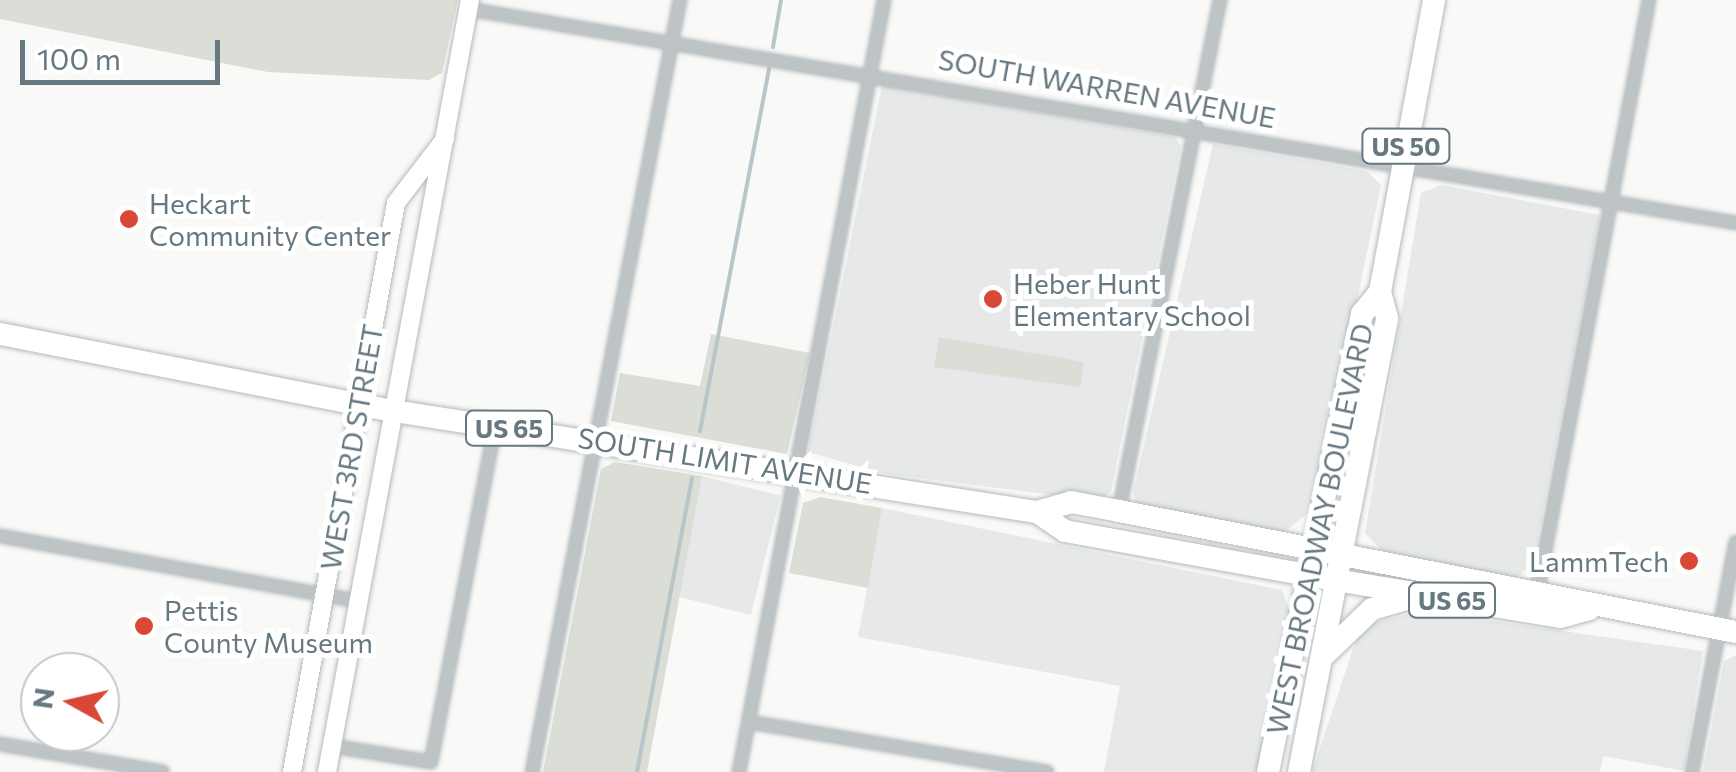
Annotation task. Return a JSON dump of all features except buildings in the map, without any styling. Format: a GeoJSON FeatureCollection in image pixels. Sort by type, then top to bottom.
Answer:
{"type":"FeatureCollection","features":[{"type":"Feature","properties":{"kind":"highway","name":"WEST BROADWAY BOULEVARD"},"geometry":{"type":"LineString","coordinates":[[1299,772],[1387,318],[1380,292],[1434,0]]}},
{"type":"Feature","properties":{"kind":"highway","name":"WEST BROADWAY BOULEVARD"},"geometry":{"type":"LineString","coordinates":[[1268,772],[1362,314],[1380,292]]}},
{"type":"Feature","properties":{"kind":"highway","name":"SOUTH LIMIT AVENUE"},"geometry":{"type":"LineString","coordinates":[[0,334],[358,405],[596,437],[1038,512],[1065,531],[1306,575],[1560,617],[1590,609]]}},
{"type":"Feature","properties":{"kind":"highway","name":"SOUTH LIMIT AVENUE"},"geometry":{"type":"LineString","coordinates":[[1038,512],[1071,502],[1119,510],[1538,588],[1590,609],[1728,631]]}},
{"type":"Feature","properties":{"kind":"highway"},"geometry":{"type":"LineString","coordinates":[[1320,660],[1372,609],[1422,595]]}},
{"type":"Feature","properties":{"kind":"street"},"geometry":{"type":"LineString","coordinates":[[532,772],[680,0]]}},
{"type":"Feature","properties":{"kind":"street"},"geometry":{"type":"LineString","coordinates":[[740,772],[884,0]]}},
{"type":"Feature","properties":{"kind":"street"},"geometry":{"type":"LineString","coordinates":[[1119,510],[1220,0]]}},
{"type":"Feature","properties":{"kind":"street"},"geometry":{"type":"LineString","coordinates":[[1538,588],[1649,0]]}},
{"type":"Feature","properties":{"kind":"street","name":"SOUTH WARREN AVENUE"},"geometry":{"type":"LineString","coordinates":[[469,5],[1736,222]]}},
{"type":"Feature","properties":{"kind":"street","name":"WEST 3RD STREET"},"geometry":{"type":"LineString","coordinates":[[327,772],[469,5]]}},
{"type":"Feature","properties":{"kind":"street","name":"WEST 3RD STREET"},"geometry":{"type":"LineString","coordinates":[[292,772],[396,203],[446,139]]}},
{"type":"Feature","properties":{"kind":"street"},"geometry":{"type":"LineString","coordinates":[[332,746],[432,762],[495,426]]}},
{"type":"Feature","properties":{"kind":"street"},"geometry":{"type":"LineString","coordinates":[[0,536],[359,601]]}},
{"type":"Feature","properties":{"kind":"street"},"geometry":{"type":"LineString","coordinates":[[1692,772],[1728,631],[1736,542]]}},
{"type":"Feature","properties":{"kind":"street"},"geometry":{"type":"LineString","coordinates":[[749,722],[1047,772]]}},
{"type":"Feature","properties":{"kind":"street"},"geometry":{"type":"LineString","coordinates":[[0,744],[94,766],[163,772]]}},
{"type":"Feature","properties":{"kind":"shaded area"},"geometry":{"type":"Polygon","coordinates":[[[0,0],[458,0],[442,73],[429,80],[268,72],[0,19],[0,0]]]}},
{"type":"Feature","properties":{"kind":"shaded area","name":"Heber Hunt Elementary School"},"geometry":{"type":"Polygon","coordinates":[[[882,85],[1175,137],[1181,146],[1111,491],[1100,501],[887,474],[808,452],[882,85]]]}},
{"type":"Feature","properties":{"kind":"shaded area"},"geometry":{"type":"Polygon","coordinates":[[[1213,144],[1367,171],[1381,185],[1314,508],[1281,535],[1137,506],[1133,493],[1213,144]]]}},
{"type":"Feature","properties":{"kind":"shaded area"},"geometry":{"type":"Polygon","coordinates":[[[1441,185],[1600,215],[1533,563],[1517,577],[1383,552],[1365,533],[1421,193],[1441,185]]]}},
{"type":"Feature","properties":{"kind":"shaded area"},"geometry":{"type":"Polygon","coordinates":[[[711,334],[810,353],[787,454],[611,421],[620,373],[700,386],[711,334]]]}},
{"type":"Feature","properties":{"kind":"shaded area"},"geometry":{"type":"Polygon","coordinates":[[[939,337],[1084,362],[1080,387],[934,367],[939,337]]]}},
{"type":"Feature","properties":{"kind":"shaded area"},"geometry":{"type":"Polygon","coordinates":[[[615,462],[702,476],[647,772],[543,772],[601,469],[615,462]]]}},
{"type":"Feature","properties":{"kind":"shaded area"},"geometry":{"type":"Polygon","coordinates":[[[702,476],[781,496],[751,615],[672,595],[702,476]]]}},
{"type":"Feature","properties":{"kind":"shaded area"},"geometry":{"type":"Polygon","coordinates":[[[820,497],[882,508],[868,588],[789,573],[803,503],[820,497]]]}},
{"type":"Feature","properties":{"kind":"shaded area"},"geometry":{"type":"Polygon","coordinates":[[[882,508],[1282,590],[1291,615],[1262,772],[1104,772],[1120,686],[858,637],[882,508]]]}},
{"type":"Feature","properties":{"kind":"shaded area"},"geometry":{"type":"Polygon","coordinates":[[[1422,611],[1703,651],[1684,771],[1603,756],[1600,772],[1312,772],[1357,637],[1375,622],[1422,611]]]}},
{"type":"Feature","properties":{"kind":"shaded area"},"geometry":{"type":"Polygon","coordinates":[[[1736,655],[1736,772],[1703,772],[1724,661],[1736,655]]]}},
{"type":"Feature","properties":{"kind":"waterway"},"geometry":{"type":"LineString","coordinates":[[773,47],[781,0]]}},
{"type":"Feature","properties":{"kind":"waterway"},"geometry":{"type":"LineString","coordinates":[[700,431],[769,69]]}},
{"type":"Feature","properties":{"kind":"waterway"},"geometry":{"type":"LineString","coordinates":[[637,772],[692,478]]}},
{"type":"Feature","properties":{"kind":"place","name":"Heckart Community Center"},"geometry":{"type":"Point","coordinates":[129,219]}},
{"type":"Feature","properties":{"kind":"place","name":"Heber Hunt Elementary School"},"geometry":{"type":"Point","coordinates":[993,299]}},
{"type":"Feature","properties":{"kind":"place","name":"LammTech"},"geometry":{"type":"Point","coordinates":[1689,561]}},
{"type":"Feature","properties":{"kind":"place","name":"Pettis County Museum"},"geometry":{"type":"Point","coordinates":[144,626]}}]}
